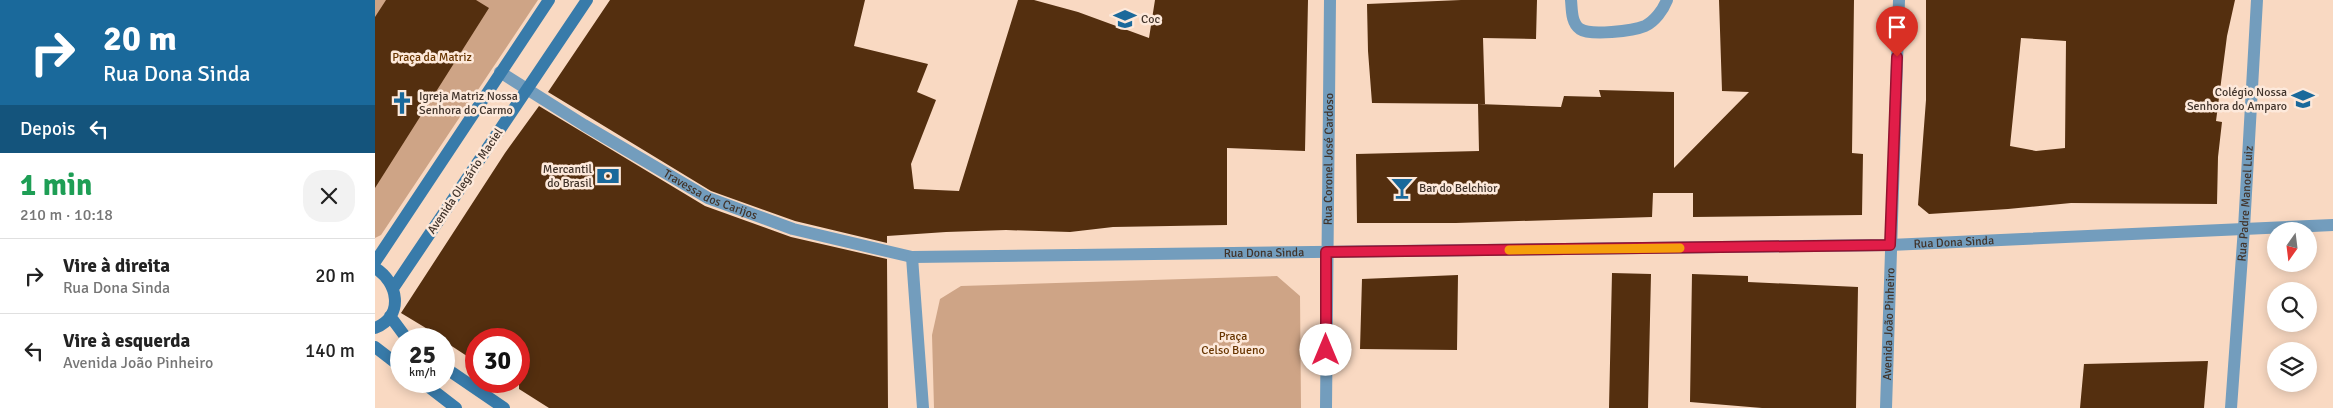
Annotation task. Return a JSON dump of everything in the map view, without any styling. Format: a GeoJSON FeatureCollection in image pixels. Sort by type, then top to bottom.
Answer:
{"type":"FeatureCollection","features":[{"type":"Feature","properties":{"kind":"main road"},"geometry":{"type":"LineString","coordinates":[[375,262],[549,0]]}},
{"type":"Feature","properties":{"kind":"main road","name":"Avenida Olegário Maciel"},"geometry":{"type":"LineString","coordinates":[[394,287],[587,0]]}},
{"type":"Feature","properties":{"kind":"main road"},"geometry":{"type":"LineString","coordinates":[[375,268],[386,274],[394,287],[395,302],[390,316],[375,328]]}},
{"type":"Feature","properties":{"kind":"main road"},"geometry":{"type":"LineString","coordinates":[[390,316],[399,328]]}},
{"type":"Feature","properties":{"kind":"main road"},"geometry":{"type":"LineString","coordinates":[[375,346],[390,358]]}},
{"type":"Feature","properties":{"kind":"main road"},"geometry":{"type":"LineString","coordinates":[[455,375],[504,408]]}},
{"type":"Feature","properties":{"kind":"main road"},"geometry":{"type":"LineString","coordinates":[[437,393],[456,408]]}},
{"type":"Feature","properties":{"kind":"street","name":"Rua Coronel José Cardoso"},"geometry":{"type":"LineString","coordinates":[[1325,408],[1330,0]]}},
{"type":"Feature","properties":{"kind":"street"},"geometry":{"type":"LineString","coordinates":[[1571,0],[1574,22],[1580,29],[1597,32],[1646,26],[1657,17],[1667,0]]}},
{"type":"Feature","properties":{"kind":"street","name":"Avenida João Pinheiro"},"geometry":{"type":"LineString","coordinates":[[1886,408],[1899,0]]}},
{"type":"Feature","properties":{"kind":"street","name":"Rua Padre Manoel Luiz"},"geometry":{"type":"LineString","coordinates":[[2231,408],[2244,228],[2257,0]]}},
{"type":"Feature","properties":{"kind":"street","name":"Travessa dos Carijos"},"geometry":{"type":"LineString","coordinates":[[500,72],[526,90],[709,198],[793,229],[912,257]]}},
{"type":"Feature","properties":{"kind":"street","name":"Rua Dona Sinda"},"geometry":{"type":"LineString","coordinates":[[912,257],[1890,245],[2333,225]]}},
{"type":"Feature","properties":{"kind":"street"},"geometry":{"type":"LineString","coordinates":[[912,257],[923,408]]}},
{"type":"Feature","properties":{"kind":"green space","name":"Praça da Matriz"},"geometry":{"type":"Polygon","coordinates":[[[375,0],[538,0],[381,235],[375,238],[375,0]]]}},
{"type":"Feature","properties":{"kind":"green space","name":"Praça Celso Bueno"},"geometry":{"type":"Polygon","coordinates":[[[1277,276],[1300,296],[1301,408],[934,408],[932,335],[940,299],[961,286],[1277,276]]]}},
{"type":"Feature","properties":{"kind":"building","name":"Igreja Matriz Nossa Senhora do Carmo"},"geometry":{"type":"Polygon","coordinates":[[[386,0],[476,0],[489,8],[375,188],[375,17],[386,0]]]}},
{"type":"Feature","properties":{"kind":"building"},"geometry":{"type":"Polygon","coordinates":[[[610,0],[865,0],[854,46],[928,64],[917,92],[936,100],[911,164],[914,189],[959,191],[1018,0],[1034,0],[1078,12],[1149,38],[1155,0],[1308,0],[1305,151],[1227,148],[1227,225],[1113,227],[1070,232],[1006,230],[946,232],[887,236],[887,243],[795,221],[711,191],[548,92],[610,0]]]}},
{"type":"Feature","properties":{"kind":"building"},"geometry":{"type":"Polygon","coordinates":[[[1461,0],[1537,0],[1536,39],[1483,38],[1485,104],[1372,103],[1367,4],[1461,0]]]}},
{"type":"Feature","properties":{"kind":"building"},"geometry":{"type":"Polygon","coordinates":[[[1719,0],[1854,0],[1852,153],[1863,154],[1862,215],[1693,217],[1693,193],[1653,193],[1652,217],[1456,223],[1357,223],[1356,154],[1479,151],[1478,104],[1561,107],[1564,96],[1601,97],[1599,90],[1674,92],[1674,168],[1749,92],[1722,91],[1719,0]]]}},
{"type":"Feature","properties":{"kind":"building"},"geometry":{"type":"Polygon","coordinates":[[[1926,0],[2235,0],[2227,36],[2216,121],[2222,122],[2218,157],[2217,204],[2071,203],[1929,214],[1918,205],[1926,100],[1926,0]],[[2021,38],[2010,146],[2036,151],[2065,148],[2066,41],[2021,38]]]}},
{"type":"Feature","properties":{"kind":"building"},"geometry":{"type":"Polygon","coordinates":[[[539,106],[705,206],[791,237],[887,259],[888,408],[549,408],[525,393],[530,393],[530,328],[465,328],[465,355],[455,348],[455,328],[426,328],[401,313],[505,153],[539,106]]]}},
{"type":"Feature","properties":{"kind":"building"},"geometry":{"type":"Polygon","coordinates":[[[1612,273],[1651,274],[1648,408],[1609,408],[1612,273]]]}},
{"type":"Feature","properties":{"kind":"building"},"geometry":{"type":"Polygon","coordinates":[[[1692,274],[1748,276],[1748,282],[1858,287],[1856,408],[1762,408],[1690,402],[1692,274]]]}},
{"type":"Feature","properties":{"kind":"building"},"geometry":{"type":"Polygon","coordinates":[[[1458,275],[1457,350],[1360,349],[1362,279],[1458,275]]]}},
{"type":"Feature","properties":{"kind":"building"},"geometry":{"type":"Polygon","coordinates":[[[2208,361],[2204,408],[2080,408],[2084,364],[2208,361]]]}},
{"type":"Feature","properties":{"kind":"slow traffic"},"geometry":{"type":"LineString","coordinates":[[1509,250],[1680,248]]}},
{"type":"Feature","properties":{"kind":"place","name":"Coc"},"geometry":{"type":"Point","coordinates":[1125,19]}},
{"type":"Feature","properties":{"kind":"place","name":"Colégio Nossa Senhora do Amparo"},"geometry":{"type":"Point","coordinates":[2303,99]}},
{"type":"Feature","properties":{"kind":"place","name":"Igreja Matriz Nossa Senhora do Carmo"},"geometry":{"type":"Point","coordinates":[402,103]}},
{"type":"Feature","properties":{"kind":"place","name":"Mercantil do Brasil"},"geometry":{"type":"Point","coordinates":[608,176]}},
{"type":"Feature","properties":{"kind":"place","name":"Bar do Belchior"},"geometry":{"type":"Point","coordinates":[1402,188]}},
{"type":"Feature","properties":{"kind":"route"},"geometry":{"type":"LineString","coordinates":[[1326,350],[1326,252],[1890,245],[1897,57]]}}]}
